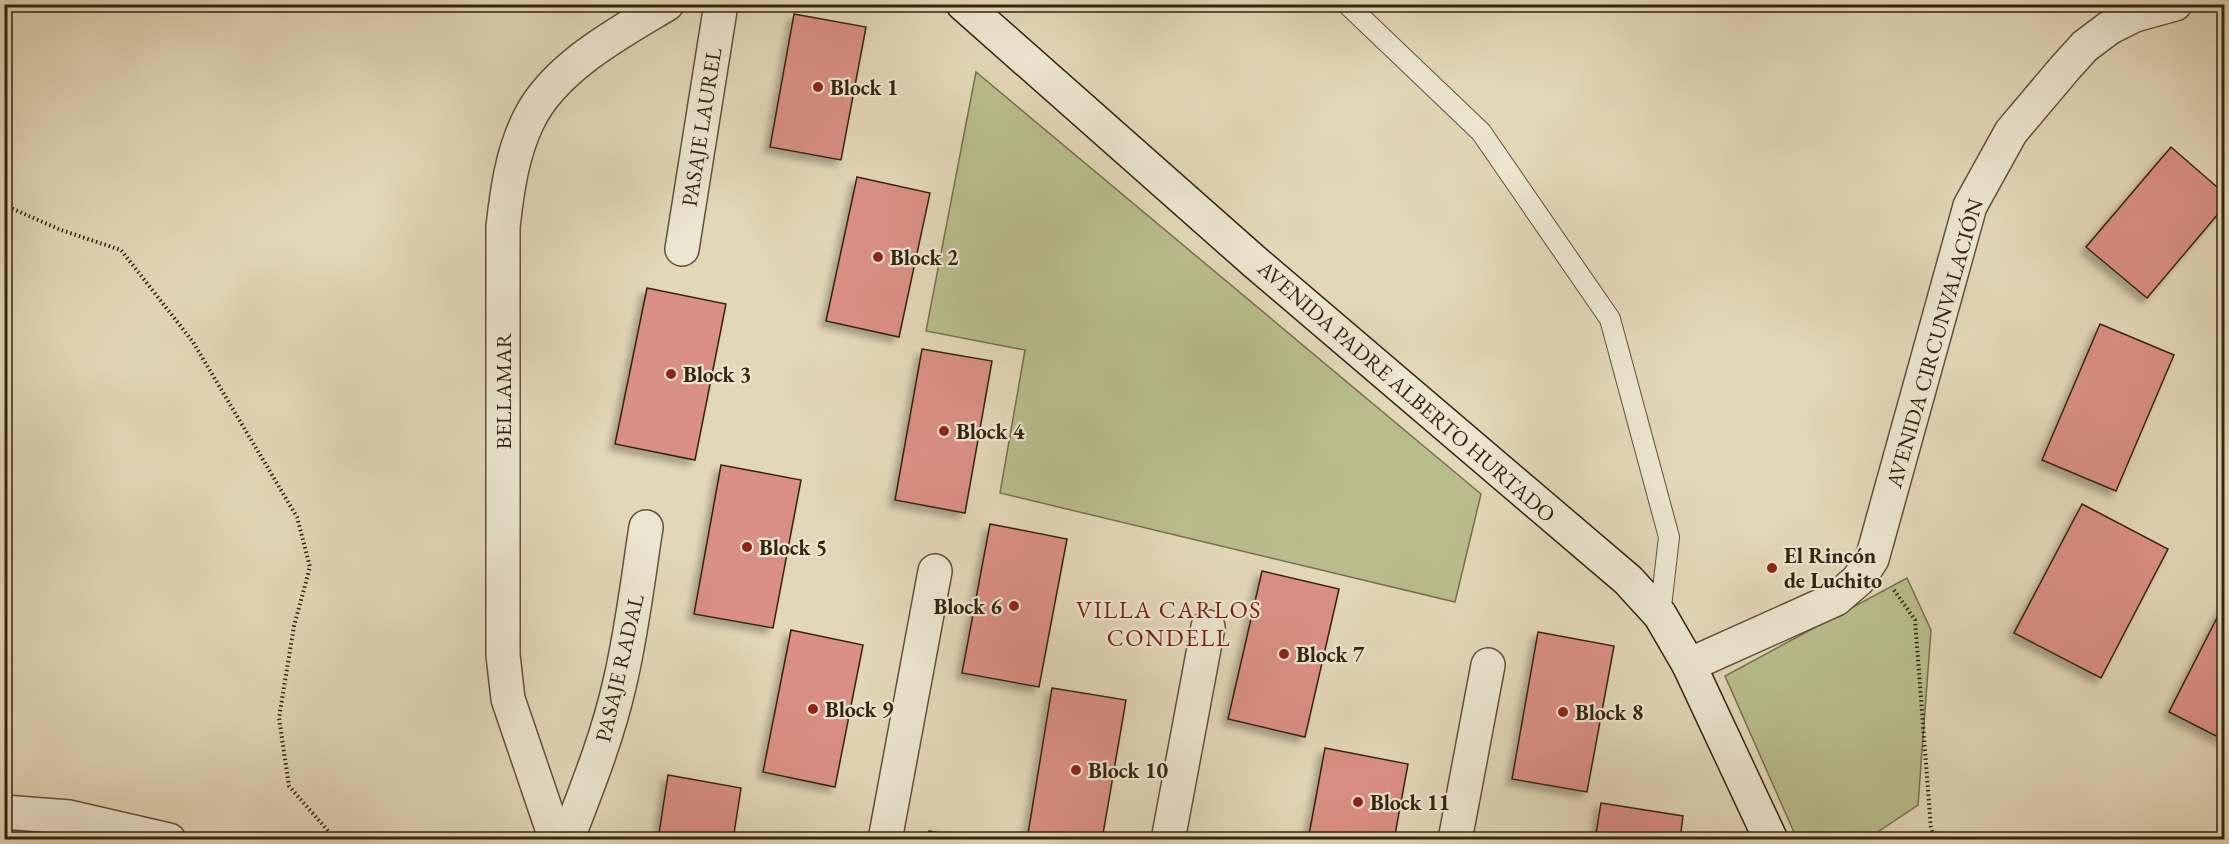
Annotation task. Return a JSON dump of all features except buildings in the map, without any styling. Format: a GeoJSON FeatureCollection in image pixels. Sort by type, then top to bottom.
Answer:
{"type":"FeatureCollection","features":[{"type":"Feature","properties":{"kind":"street","name":"BELLAMAR"},"geometry":{"type":"LineString","coordinates":[[556,840],[508,699],[503,655],[503,227],[508,186],[516,152],[529,119],[551,86],[583,59],[667,4]]}},
{"type":"Feature","properties":{"kind":"street","name":"PASAJE LAUREL"},"geometry":{"type":"LineString","coordinates":[[682,249],[720,4]]}},
{"type":"Feature","properties":{"kind":"street","name":"AVENIDA PADRE ALBERTO HURTADO"},"geometry":{"type":"LineString","coordinates":[[963,4],[1265,271],[1628,580],[1660,615],[1689,665],[1771,840]]}},
{"type":"Feature","properties":{"kind":"street","name":"AVENIDA CIRCUNVALACIÓN"},"geometry":{"type":"LineString","coordinates":[[1689,665],[1836,599],[1858,580],[1872,559],[1970,206],[2011,132],[2085,46],[2109,28],[2135,15],[2167,5]]}},
{"type":"Feature","properties":{"kind":"street","name":"PASAJE RADAL"},"geometry":{"type":"LineString","coordinates":[[567,840],[598,757],[620,683],[646,527]]}},
{"type":"Feature","properties":{"kind":"street"},"geometry":{"type":"LineString","coordinates":[[885,840],[935,571]]}},
{"type":"Feature","properties":{"kind":"street"},"geometry":{"type":"LineString","coordinates":[[1168,840],[1208,627]]}},
{"type":"Feature","properties":{"kind":"street"},"geometry":{"type":"LineString","coordinates":[[1455,840],[1488,665]]}},
{"type":"Feature","properties":{"kind":"street"},"geometry":{"type":"LineString","coordinates":[[4,812],[69,817],[169,840]]}},
{"type":"Feature","properties":{"kind":"lane"},"geometry":{"type":"LineString","coordinates":[[1347,4],[1481,132],[1610,319],[1669,537],[1660,615]]}},
{"type":"Feature","properties":{"kind":"path"},"geometry":{"type":"LineString","coordinates":[[4,205],[61,230],[121,250],[193,342],[297,517],[310,567],[294,626],[279,718],[289,786],[336,840]]}},
{"type":"Feature","properties":{"kind":"path"},"geometry":{"type":"LineString","coordinates":[[1872,559],[1915,620],[1931,829],[1935,840]]}},
{"type":"Feature","properties":{"kind":"green space"},"geometry":{"type":"Polygon","coordinates":[[[976,72],[1481,494],[1455,602],[1000,493],[1025,350],[926,331],[976,72]]]}},
{"type":"Feature","properties":{"kind":"green space"},"geometry":{"type":"Polygon","coordinates":[[[1907,578],[1931,630],[1918,805],[1867,839],[1797,839],[1725,676],[1907,578]]]}},
{"type":"Feature","properties":{"kind":"place","name":"Block 1"},"geometry":{"type":"Point","coordinates":[818,87]}},
{"type":"Feature","properties":{"kind":"place","name":"Block 2"},"geometry":{"type":"Point","coordinates":[878,257]}},
{"type":"Feature","properties":{"kind":"place","name":"Block 3"},"geometry":{"type":"Point","coordinates":[671,374]}},
{"type":"Feature","properties":{"kind":"place","name":"Block 4"},"geometry":{"type":"Point","coordinates":[944,431]}},
{"type":"Feature","properties":{"kind":"place","name":"Block 5"},"geometry":{"type":"Point","coordinates":[747,547]}},
{"type":"Feature","properties":{"kind":"place","name":"El Rincón de Luchito"},"geometry":{"type":"Point","coordinates":[1772,568]}},
{"type":"Feature","properties":{"kind":"place","name":"Block 6"},"geometry":{"type":"Point","coordinates":[1014,606]}},
{"type":"Feature","properties":{"kind":"place","name":"Block 7"},"geometry":{"type":"Point","coordinates":[1284,654]}},
{"type":"Feature","properties":{"kind":"place","name":"Block 9"},"geometry":{"type":"Point","coordinates":[813,709]}},
{"type":"Feature","properties":{"kind":"place","name":"Block 8"},"geometry":{"type":"Point","coordinates":[1563,712]}},
{"type":"Feature","properties":{"kind":"place","name":"Block 10"},"geometry":{"type":"Point","coordinates":[1076,770]}},
{"type":"Feature","properties":{"kind":"place","name":"Block 11"},"geometry":{"type":"Point","coordinates":[1358,802]}},
{"type":"Feature","properties":{"kind":"district","name":"VILLA CARLOS CONDELL"},"geometry":{"type":"Point","coordinates":[1169,624]}}]}
